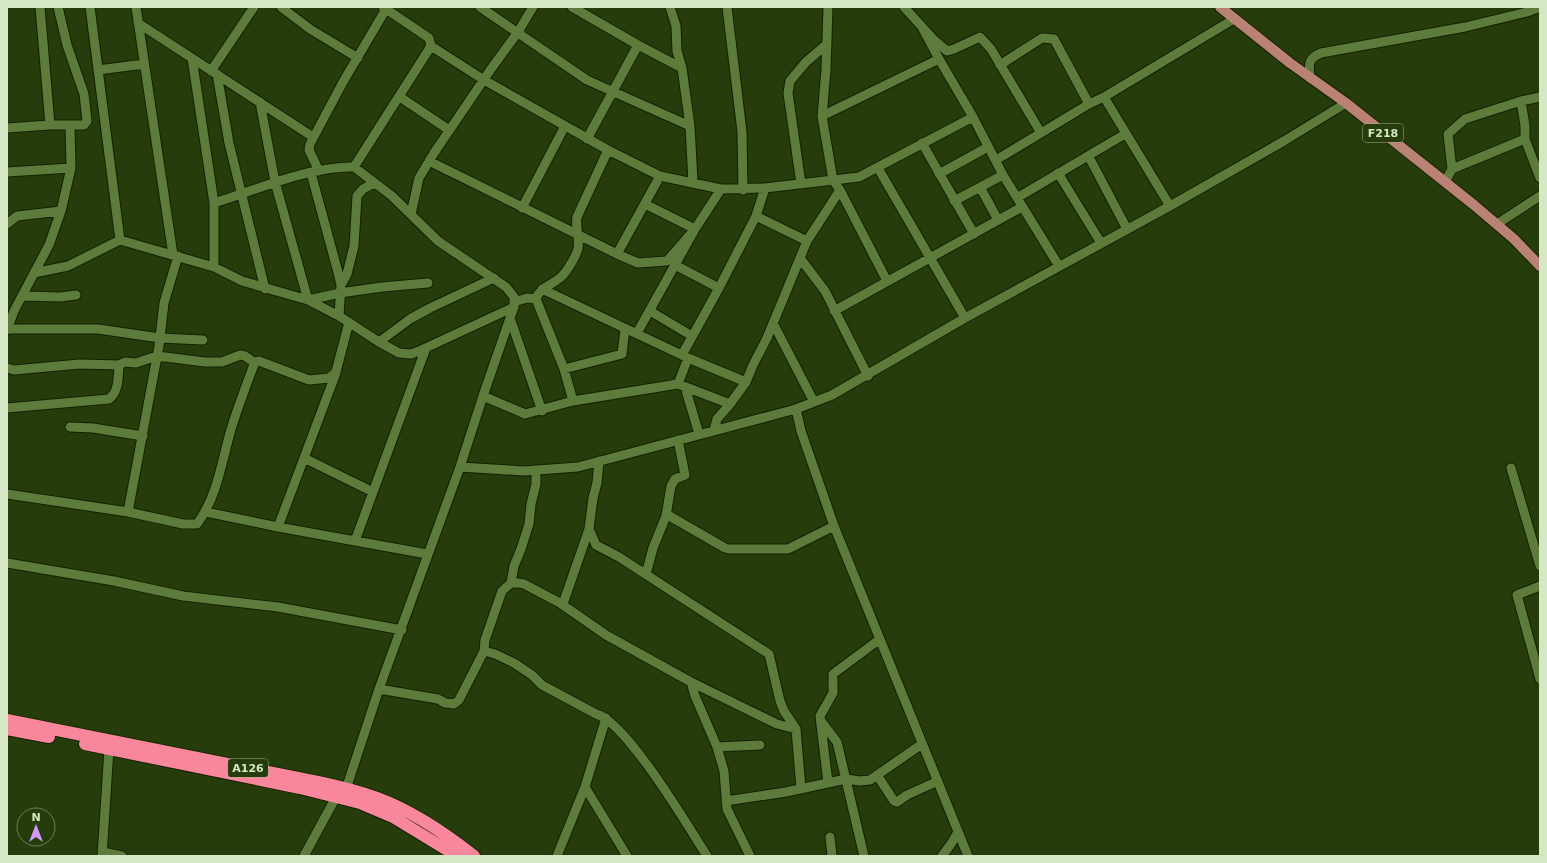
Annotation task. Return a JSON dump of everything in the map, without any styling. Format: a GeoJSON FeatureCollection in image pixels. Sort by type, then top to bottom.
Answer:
{"type":"FeatureCollection","features":[{"type":"Feature","properties":{"kind":"highway","name":"A126"},"geometry":{"type":"LineString","coordinates":[[7,720],[318,782],[378,798],[450,839],[474,856]]}},
{"type":"Feature","properties":{"kind":"highway","name":"A126"},"geometry":{"type":"LineString","coordinates":[[7,729],[300,788],[360,803],[393,817],[457,856]]}},
{"type":"Feature","properties":{"kind":"main road","name":"F218"},"geometry":{"type":"LineString","coordinates":[[1220,7],[1310,78],[1346,103],[1497,224],[1540,266]]}},
{"type":"Feature","properties":{"kind":"street"},"geometry":{"type":"LineString","coordinates":[[40,7],[50,125]]}},
{"type":"Feature","properties":{"kind":"street"},"geometry":{"type":"LineString","coordinates":[[7,128],[50,125],[84,125],[87,121],[84,94],[67,45],[58,7]]}},
{"type":"Feature","properties":{"kind":"street"},"geometry":{"type":"LineString","coordinates":[[90,7],[92,34],[120,240]]}},
{"type":"Feature","properties":{"kind":"street"},"geometry":{"type":"LineString","coordinates":[[128,512],[157,356],[164,303],[175,256],[136,7]]}},
{"type":"Feature","properties":{"kind":"street"},"geometry":{"type":"LineString","coordinates":[[254,7],[214,72],[229,144],[265,289]]}},
{"type":"Feature","properties":{"kind":"street"},"geometry":{"type":"LineString","coordinates":[[281,7],[310,29],[358,58]]}},
{"type":"Feature","properties":{"kind":"street"},"geometry":{"type":"LineString","coordinates":[[480,7],[587,80],[690,126]]}},
{"type":"Feature","properties":{"kind":"street"},"geometry":{"type":"LineString","coordinates":[[411,214],[419,178],[429,160],[518,32],[533,7]]}},
{"type":"Feature","properties":{"kind":"street"},"geometry":{"type":"LineString","coordinates":[[572,7],[638,45],[682,68]]}},
{"type":"Feature","properties":{"kind":"street"},"geometry":{"type":"LineString","coordinates":[[670,7],[676,26],[677,52],[682,68],[690,126],[693,182]]}},
{"type":"Feature","properties":{"kind":"street"},"geometry":{"type":"LineString","coordinates":[[727,7],[742,132],[743,190]]}},
{"type":"Feature","properties":{"kind":"street"},"geometry":{"type":"LineString","coordinates":[[828,7],[826,70],[822,116],[833,180],[840,190],[887,281]]}},
{"type":"Feature","properties":{"kind":"street"},"geometry":{"type":"LineString","coordinates":[[904,7],[947,51],[980,38],[991,49],[1041,133]]}},
{"type":"Feature","properties":{"kind":"street"},"geometry":{"type":"LineString","coordinates":[[1310,78],[1310,62],[1314,56],[1321,53],[1465,27],[1527,12],[1540,7]]}},
{"type":"Feature","properties":{"kind":"street"},"geometry":{"type":"LineString","coordinates":[[339,316],[339,276],[309,150],[313,137],[388,9],[429,38],[431,46],[484,80],[587,139],[660,176],[722,189],[743,190],[859,177],[973,117]]}},
{"type":"Feature","properties":{"kind":"street"},"geometry":{"type":"LineString","coordinates":[[996,160],[1234,19]]}},
{"type":"Feature","properties":{"kind":"street"},"geometry":{"type":"LineString","coordinates":[[138,23],[313,137]]}},
{"type":"Feature","properties":{"kind":"street"},"geometry":{"type":"LineString","coordinates":[[923,28],[939,59],[973,117],[1003,175],[1059,266]]}},
{"type":"Feature","properties":{"kind":"street"},"geometry":{"type":"LineString","coordinates":[[1000,65],[1042,38],[1054,39],[1089,104]]}},
{"type":"Feature","properties":{"kind":"street"},"geometry":{"type":"LineString","coordinates":[[801,184],[788,93],[790,81],[806,62],[827,44]]}},
{"type":"Feature","properties":{"kind":"street"},"geometry":{"type":"LineString","coordinates":[[587,139],[638,45]]}},
{"type":"Feature","properties":{"kind":"street"},"geometry":{"type":"LineString","coordinates":[[354,167],[400,97],[431,46]]}},
{"type":"Feature","properties":{"kind":"street"},"geometry":{"type":"LineString","coordinates":[[192,58],[214,203],[214,267]]}},
{"type":"Feature","properties":{"kind":"street"},"geometry":{"type":"LineString","coordinates":[[822,116],[939,59]]}},
{"type":"Feature","properties":{"kind":"street"},"geometry":{"type":"LineString","coordinates":[[98,70],[144,64]]}},
{"type":"Feature","properties":{"kind":"street"},"geometry":{"type":"LineString","coordinates":[[400,97],[449,130]]}},
{"type":"Feature","properties":{"kind":"street"},"geometry":{"type":"LineString","coordinates":[[1104,97],[1125,134],[1170,206]]}},
{"type":"Feature","properties":{"kind":"street"},"geometry":{"type":"LineString","coordinates":[[1452,169],[1448,134],[1465,119],[1521,101],[1540,97]]}},
{"type":"Feature","properties":{"kind":"street"},"geometry":{"type":"LineString","coordinates":[[1521,101],[1525,126],[1525,139],[1538,168],[1540,178]]}},
{"type":"Feature","properties":{"kind":"street"},"geometry":{"type":"LineString","coordinates":[[260,102],[275,182],[308,300]]}},
{"type":"Feature","properties":{"kind":"street"},"geometry":{"type":"LineString","coordinates":[[460,467],[524,471],[578,467],[796,409],[832,395],[868,376],[965,318],[1284,142],[1346,103]]}},
{"type":"Feature","properties":{"kind":"street"},"geometry":{"type":"LineString","coordinates":[[70,125],[71,168],[61,211],[49,245],[22,296],[10,311],[8,329],[98,328],[160,338],[203,340]]}},
{"type":"Feature","properties":{"kind":"street"},"geometry":{"type":"LineString","coordinates":[[522,208],[565,126]]}},
{"type":"Feature","properties":{"kind":"street"},"geometry":{"type":"LineString","coordinates":[[834,311],[998,220],[1058,173],[1125,134]]}},
{"type":"Feature","properties":{"kind":"street"},"geometry":{"type":"LineString","coordinates":[[1444,182],[1452,169],[1525,139]]}},
{"type":"Feature","properties":{"kind":"street"},"geometry":{"type":"LineString","coordinates":[[922,143],[974,234]]}},
{"type":"Feature","properties":{"kind":"street"},"geometry":{"type":"LineString","coordinates":[[939,174],[988,147]]}},
{"type":"Feature","properties":{"kind":"street"},"geometry":{"type":"LineString","coordinates":[[536,299],[542,289],[560,278],[566,272],[578,248],[576,225],[577,217],[608,150]]}},
{"type":"Feature","properties":{"kind":"street"},"geometry":{"type":"LineString","coordinates":[[1089,156],[1127,229]]}},
{"type":"Feature","properties":{"kind":"street"},"geometry":{"type":"LineString","coordinates":[[429,160],[522,208],[638,263],[667,261],[695,230]]}},
{"type":"Feature","properties":{"kind":"street"},"geometry":{"type":"LineString","coordinates":[[214,203],[241,195],[275,182],[315,172],[354,167],[392,196],[438,241],[494,278],[506,287],[514,297],[514,304],[510,318],[460,467],[380,689],[346,789]]}},
{"type":"Feature","properties":{"kind":"street"},"geometry":{"type":"LineString","coordinates":[[7,172],[71,168]]}},
{"type":"Feature","properties":{"kind":"street"},"geometry":{"type":"LineString","coordinates":[[878,168],[965,318]]}},
{"type":"Feature","properties":{"kind":"street"},"geometry":{"type":"LineString","coordinates":[[1058,173],[1101,244]]}},
{"type":"Feature","properties":{"kind":"street"},"geometry":{"type":"LineString","coordinates":[[954,201],[1003,175]]}},
{"type":"Feature","properties":{"kind":"street"},"geometry":{"type":"LineString","coordinates":[[617,254],[660,176]]}},
{"type":"Feature","properties":{"kind":"street"},"geometry":{"type":"LineString","coordinates":[[340,289],[347,274],[354,246],[357,196],[363,189],[374,183]]}},
{"type":"Feature","properties":{"kind":"street"},"geometry":{"type":"LineString","coordinates":[[980,187],[998,220]]}},
{"type":"Feature","properties":{"kind":"street"},"geometry":{"type":"LineString","coordinates":[[699,434],[682,386],[685,357],[692,336],[719,288],[756,216],[765,188]]}},
{"type":"Feature","properties":{"kind":"street"},"geometry":{"type":"LineString","coordinates":[[638,333],[695,230],[722,189]]}},
{"type":"Feature","properties":{"kind":"street"},"geometry":{"type":"LineString","coordinates":[[714,430],[716,419],[730,404],[746,382],[807,242],[840,190]]}},
{"type":"Feature","properties":{"kind":"street"},"geometry":{"type":"LineString","coordinates":[[1497,224],[1540,196]]}},
{"type":"Feature","properties":{"kind":"street"},"geometry":{"type":"LineString","coordinates":[[645,204],[695,230]]}},
{"type":"Feature","properties":{"kind":"street"},"geometry":{"type":"LineString","coordinates":[[7,224],[17,216],[61,211]]}},
{"type":"Feature","properties":{"kind":"street"},"geometry":{"type":"LineString","coordinates":[[756,216],[807,242]]}},
{"type":"Feature","properties":{"kind":"street"},"geometry":{"type":"LineString","coordinates":[[34,273],[68,266],[120,240],[214,267],[242,281],[265,289],[308,300],[339,316],[399,353],[412,354],[514,304],[528,298],[536,299]]}},
{"type":"Feature","properties":{"kind":"street"},"geometry":{"type":"LineString","coordinates":[[800,258],[825,291],[868,376]]}},
{"type":"Feature","properties":{"kind":"street"},"geometry":{"type":"LineString","coordinates":[[675,265],[719,288]]}},
{"type":"Feature","properties":{"kind":"street"},"geometry":{"type":"LineString","coordinates":[[379,342],[430,308],[494,278]]}},
{"type":"Feature","properties":{"kind":"street"},"geometry":{"type":"LineString","coordinates":[[308,300],[340,289],[428,283]]}},
{"type":"Feature","properties":{"kind":"street"},"geometry":{"type":"LineString","coordinates":[[542,289],[638,333],[685,357],[746,382]]}},
{"type":"Feature","properties":{"kind":"street"},"geometry":{"type":"LineString","coordinates":[[22,296],[60,297],[76,295]]}},
{"type":"Feature","properties":{"kind":"street"},"geometry":{"type":"LineString","coordinates":[[536,299],[564,369],[573,401]]}},
{"type":"Feature","properties":{"kind":"street"},"geometry":{"type":"LineString","coordinates":[[650,311],[692,336]]}},
{"type":"Feature","properties":{"kind":"street"},"geometry":{"type":"LineString","coordinates":[[510,318],[542,410]]}},
{"type":"Feature","properties":{"kind":"street"},"geometry":{"type":"LineString","coordinates":[[278,527],[336,372],[349,322]]}},
{"type":"Feature","properties":{"kind":"street"},"geometry":{"type":"LineString","coordinates":[[773,323],[814,402]]}},
{"type":"Feature","properties":{"kind":"street"},"geometry":{"type":"LineString","coordinates":[[564,369],[622,354],[625,328]]}},
{"type":"Feature","properties":{"kind":"street"},"geometry":{"type":"LineString","coordinates":[[355,541],[426,348]]}},
{"type":"Feature","properties":{"kind":"street"},"geometry":{"type":"LineString","coordinates":[[7,368],[14,370],[80,364],[119,365],[124,362],[136,363],[157,356],[205,362],[222,362],[240,355],[245,356],[255,363]]}},
{"type":"Feature","properties":{"kind":"street"},"geometry":{"type":"LineString","coordinates":[[255,363],[259,361],[309,380],[329,378],[336,372]]}},
{"type":"Feature","properties":{"kind":"street"},"geometry":{"type":"LineString","coordinates":[[7,494],[128,512],[182,524],[197,524],[206,512],[214,492],[232,426],[255,363]]}},
{"type":"Feature","properties":{"kind":"street"},"geometry":{"type":"LineString","coordinates":[[7,408],[109,399],[114,396],[117,386],[119,365]]}},
{"type":"Feature","properties":{"kind":"street"},"geometry":{"type":"LineString","coordinates":[[483,396],[525,414],[573,401],[682,386],[730,404]]}},
{"type":"Feature","properties":{"kind":"street"},"geometry":{"type":"LineString","coordinates":[[796,409],[801,431],[834,526],[968,856]]}},
{"type":"Feature","properties":{"kind":"street"},"geometry":{"type":"LineString","coordinates":[[70,427],[93,428],[142,436]]}},
{"type":"Feature","properties":{"kind":"street"},"geometry":{"type":"LineString","coordinates":[[646,574],[653,548],[666,514],[671,486],[675,479],[685,475],[678,440]]}},
{"type":"Feature","properties":{"kind":"street"},"geometry":{"type":"LineString","coordinates":[[304,458],[373,492]]}},
{"type":"Feature","properties":{"kind":"street"},"geometry":{"type":"LineString","coordinates":[[560,603],[564,601],[589,529],[593,498],[597,483],[599,461]]}},
{"type":"Feature","properties":{"kind":"street"},"geometry":{"type":"LineString","coordinates":[[1511,468],[1540,566]]}},
{"type":"Feature","properties":{"kind":"street"},"geometry":{"type":"LineString","coordinates":[[511,584],[514,566],[529,524],[531,504],[536,484],[536,470]]}},
{"type":"Feature","properties":{"kind":"street"},"geometry":{"type":"LineString","coordinates":[[206,512],[278,527],[428,554]]}},
{"type":"Feature","properties":{"kind":"street"},"geometry":{"type":"LineString","coordinates":[[666,514],[729,549],[788,549],[834,526]]}},
{"type":"Feature","properties":{"kind":"street"},"geometry":{"type":"LineString","coordinates":[[589,529],[596,545],[619,556],[769,654],[780,701],[791,726],[800,789]]}},
{"type":"Feature","properties":{"kind":"street"},"geometry":{"type":"LineString","coordinates":[[7,563],[114,581],[183,596],[278,607],[402,630]]}},
{"type":"Feature","properties":{"kind":"street"},"geometry":{"type":"LineString","coordinates":[[380,689],[438,699],[445,703],[454,704],[459,700],[484,651],[485,640],[502,591],[511,584],[518,583],[524,584],[560,603],[606,635],[691,682],[791,726]]}},
{"type":"Feature","properties":{"kind":"street"},"geometry":{"type":"LineString","coordinates":[[1540,586],[1517,595],[1540,679]]}},
{"type":"Feature","properties":{"kind":"street"},"geometry":{"type":"LineString","coordinates":[[828,783],[820,716],[832,693],[833,674],[880,639]]}},
{"type":"Feature","properties":{"kind":"street"},"geometry":{"type":"LineString","coordinates":[[484,651],[495,654],[514,663],[532,674],[542,684],[606,718],[638,753],[660,783],[707,856]]}},
{"type":"Feature","properties":{"kind":"street"},"geometry":{"type":"LineString","coordinates":[[691,682],[724,771],[726,801],[730,816],[750,856]]}},
{"type":"Feature","properties":{"kind":"street"},"geometry":{"type":"LineString","coordinates":[[556,856],[585,788],[606,718]]}},
{"type":"Feature","properties":{"kind":"street"},"geometry":{"type":"LineString","coordinates":[[821,720],[837,742],[864,856]]}},
{"type":"Feature","properties":{"kind":"street"},"geometry":{"type":"LineString","coordinates":[[726,801],[800,789],[846,779],[867,781],[877,776],[922,744]]}},
{"type":"Feature","properties":{"kind":"street"},"geometry":{"type":"LineString","coordinates":[[716,747],[760,745]]}},
{"type":"Feature","properties":{"kind":"street"},"geometry":{"type":"LineString","coordinates":[[108,749],[102,854],[122,856]]}},
{"type":"Feature","properties":{"kind":"street"},"geometry":{"type":"LineString","coordinates":[[877,776],[894,801],[897,802],[908,795],[938,781]]}},
{"type":"Feature","properties":{"kind":"street"},"geometry":{"type":"LineString","coordinates":[[585,788],[627,856]]}},
{"type":"Feature","properties":{"kind":"street"},"geometry":{"type":"LineString","coordinates":[[304,856],[336,797]]}},
{"type":"Feature","properties":{"kind":"street"},"geometry":{"type":"LineString","coordinates":[[942,856],[958,832]]}},
{"type":"Feature","properties":{"kind":"street"},"geometry":{"type":"LineString","coordinates":[[830,837],[832,856]]}}]}
